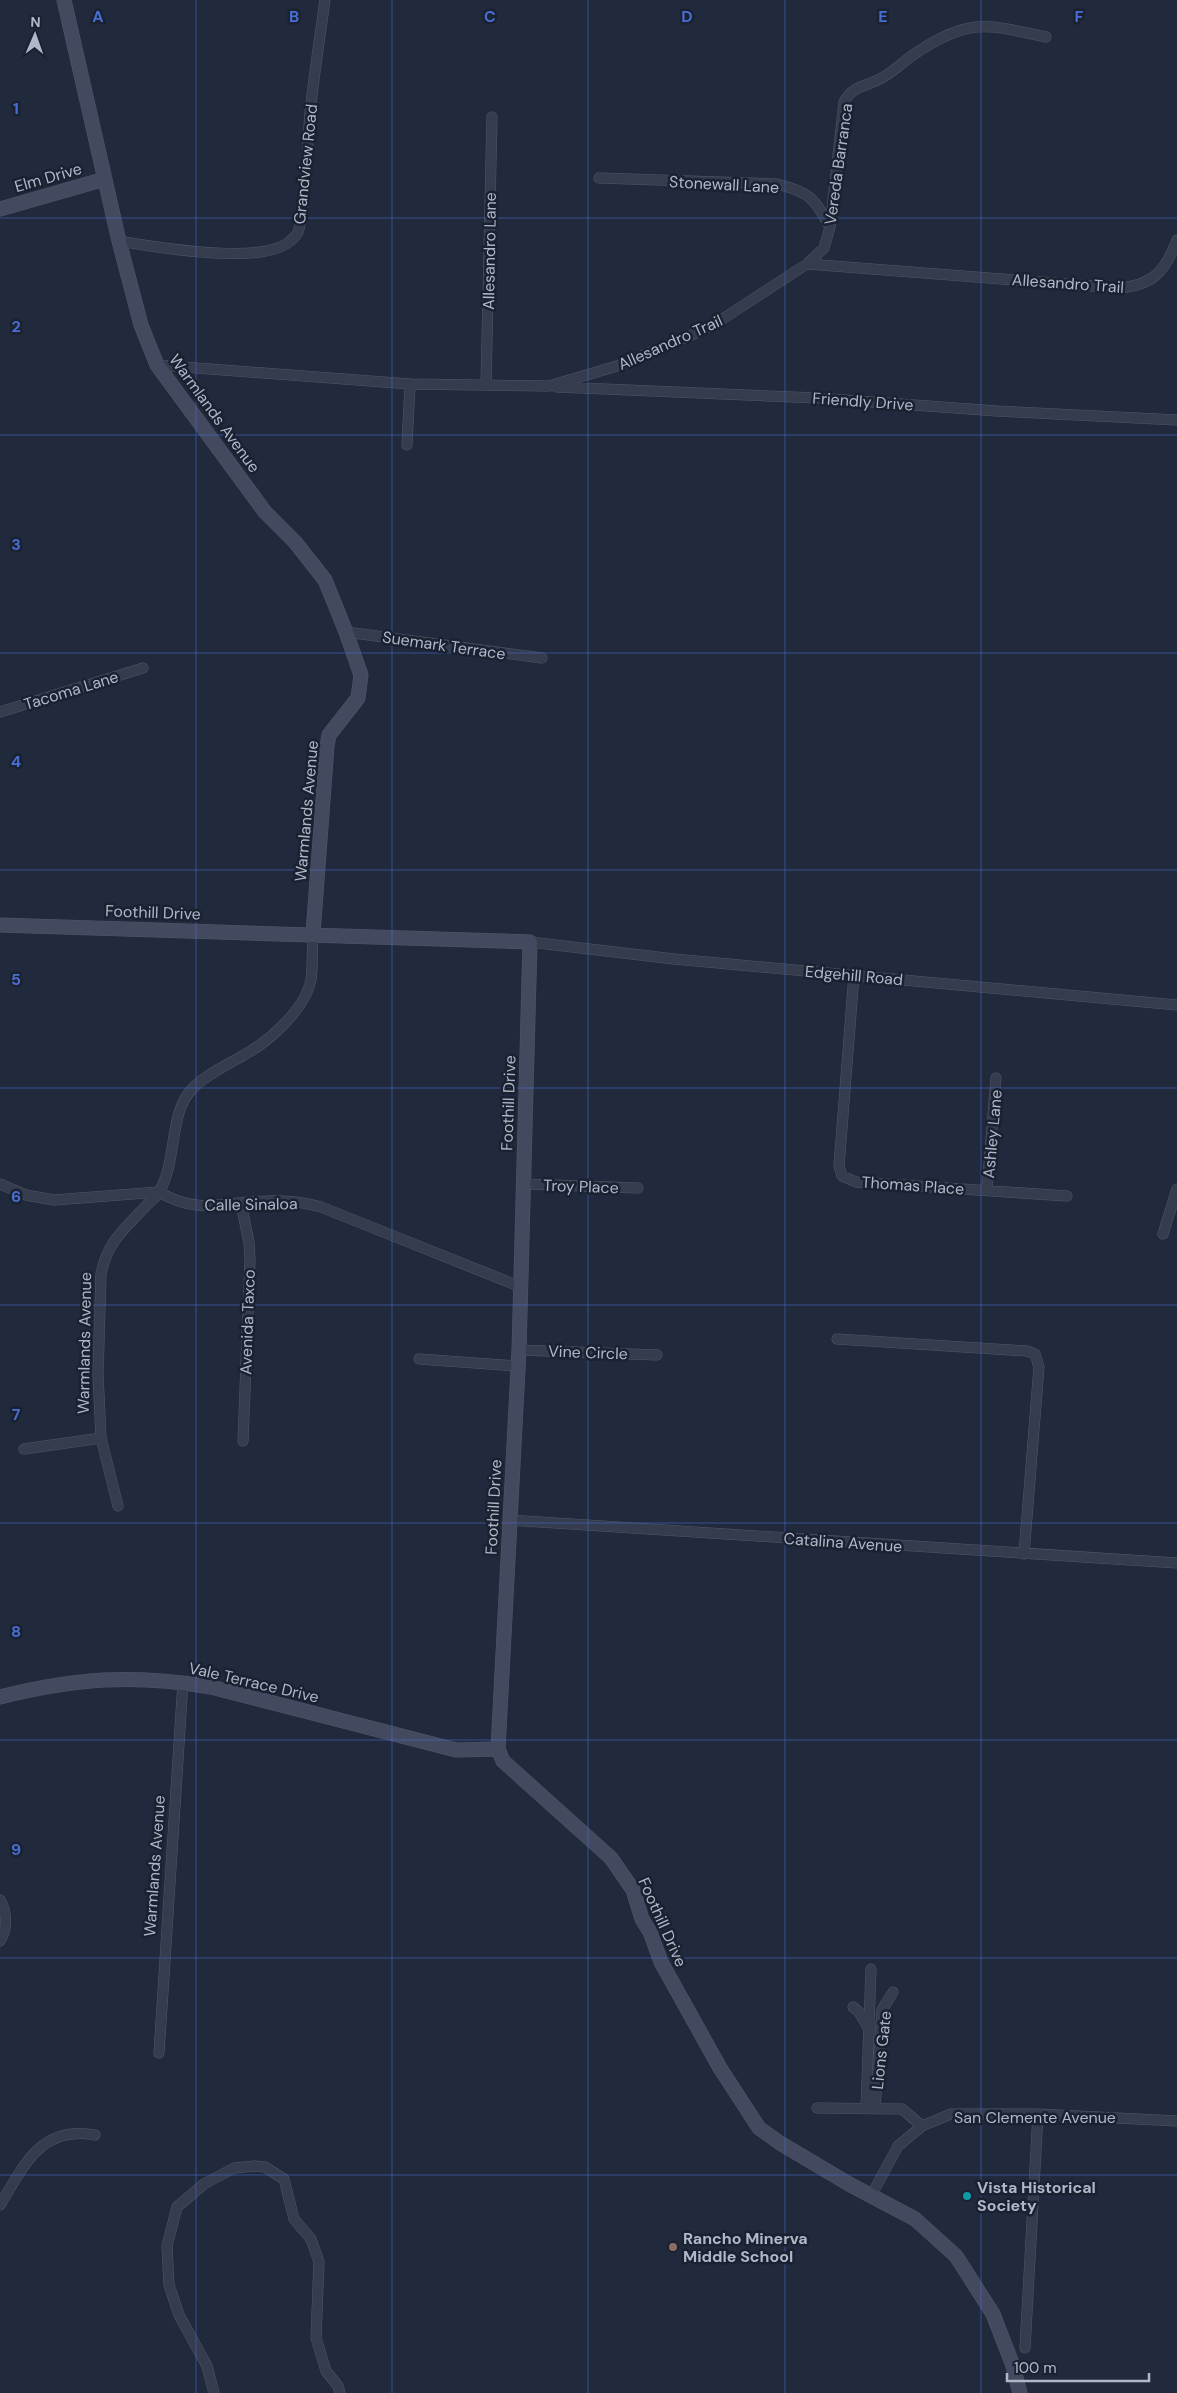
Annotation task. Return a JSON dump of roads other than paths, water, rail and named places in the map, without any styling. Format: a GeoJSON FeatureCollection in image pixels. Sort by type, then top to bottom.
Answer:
{"type":"FeatureCollection","features":[{"type":"Feature","properties":{"kind":"street","name":"Warmlands Avenue"},"geometry":{"type":"LineString","coordinates":[[64,0],[119,241],[141,326],[156,365],[265,512],[295,542],[325,580],[346,632],[360,675],[358,698],[329,735],[327,746],[311,979],[307,993],[296,1010],[269,1037],[248,1054],[213,1073],[193,1088],[181,1104],[173,1151],[159,1192],[115,1238],[103,1262],[100,1274],[98,1374],[101,1438],[118,1506]]}},
{"type":"Feature","properties":{"kind":"street","name":"Grandview Road"},"geometry":{"type":"LineString","coordinates":[[119,241],[165,249],[255,253],[278,249],[290,242],[298,232],[304,202],[310,112],[325,0]]}},
{"type":"Feature","properties":{"kind":"street","name":"Vereda Barranca"},"geometry":{"type":"LineString","coordinates":[[807,264],[824,248],[830,227],[844,102],[851,91],[884,77],[917,51],[947,34],[963,28],[993,26],[1046,37]]}},
{"type":"Feature","properties":{"kind":"street","name":"Allesandro Lane"},"geometry":{"type":"LineString","coordinates":[[486,385],[492,117]]}},
{"type":"Feature","properties":{"kind":"street","name":"Stonewall Lane"},"geometry":{"type":"LineString","coordinates":[[599,178],[777,184],[801,191],[816,202],[830,227]]}},
{"type":"Feature","properties":{"kind":"street","name":"Elm Drive"},"geometry":{"type":"LineString","coordinates":[[0,208],[105,179]]}},
{"type":"Feature","properties":{"kind":"street","name":"Allesandro Trail"},"geometry":{"type":"LineString","coordinates":[[156,365],[410,384],[549,386],[617,366],[701,331],[807,264],[1118,288],[1135,287],[1156,277],[1171,258],[1177,240]]}},
{"type":"Feature","properties":{"kind":"street"},"geometry":{"type":"LineString","coordinates":[[407,445],[410,384]]}},
{"type":"Feature","properties":{"kind":"street","name":"Friendly Drive"},"geometry":{"type":"LineString","coordinates":[[549,386],[817,398],[997,411],[1177,420]]}},
{"type":"Feature","properties":{"kind":"street","name":"Suemark Terrace"},"geometry":{"type":"LineString","coordinates":[[346,632],[542,658]]}},
{"type":"Feature","properties":{"kind":"street","name":"Tacoma Lane"},"geometry":{"type":"LineString","coordinates":[[0,712],[143,668]]}},
{"type":"Feature","properties":{"kind":"street","name":"Foothill Drive"},"geometry":{"type":"LineString","coordinates":[[0,925],[530,942],[522,1287],[498,1749],[502,1761],[611,1858],[628,1882],[633,1890],[642,1919],[650,1932],[660,1962],[720,2068],[759,2128],[780,2144],[915,2219],[956,2256],[992,2314],[1012,2363],[1020,2393]]}},
{"type":"Feature","properties":{"kind":"street","name":"Edgehill Road"},"geometry":{"type":"LineString","coordinates":[[530,942],[674,958],[1177,1005]]}},
{"type":"Feature","properties":{"kind":"street","name":"Thomas Place"},"geometry":{"type":"LineString","coordinates":[[854,975],[839,1166],[842,1176],[856,1182],[1067,1196]]}},
{"type":"Feature","properties":{"kind":"street","name":"Ashley Lane"},"geometry":{"type":"LineString","coordinates":[[987,1190],[996,1078]]}},
{"type":"Feature","properties":{"kind":"street","name":"Calle Sinaloa"},"geometry":{"type":"LineString","coordinates":[[0,1184],[26,1195],[54,1200],[159,1192],[169,1198],[198,1206],[218,1207],[266,1201],[304,1202],[321,1207],[522,1287]]}},
{"type":"Feature","properties":{"kind":"street","name":"Troy Place"},"geometry":{"type":"LineString","coordinates":[[523,1184],[638,1188]]}},
{"type":"Feature","properties":{"kind":"street"},"geometry":{"type":"LineString","coordinates":[[1164,1234],[1177,1189]]}},
{"type":"Feature","properties":{"kind":"street","name":"Avenida Taxco"},"geometry":{"type":"LineString","coordinates":[[241,1204],[249,1242],[250,1260],[243,1441]]}},
{"type":"Feature","properties":{"kind":"street"},"geometry":{"type":"LineString","coordinates":[[837,1339],[1027,1351],[1035,1354],[1039,1367],[1024,1554]]}},
{"type":"Feature","properties":{"kind":"street","name":"Vine Circle"},"geometry":{"type":"LineString","coordinates":[[519,1350],[657,1355]]}},
{"type":"Feature","properties":{"kind":"street"},"geometry":{"type":"LineString","coordinates":[[419,1359],[518,1366]]}},
{"type":"Feature","properties":{"kind":"street"},"geometry":{"type":"LineString","coordinates":[[24,1449],[101,1438]]}},
{"type":"Feature","properties":{"kind":"street","name":"Catalina Avenue"},"geometry":{"type":"LineString","coordinates":[[509,1520],[1177,1563]]}},
{"type":"Feature","properties":{"kind":"street","name":"Vale Terrace Drive"},"geometry":{"type":"LineString","coordinates":[[0,1697],[55,1684],[119,1678],[182,1682],[211,1687],[456,1750],[498,1749]]}},
{"type":"Feature","properties":{"kind":"street","name":"Warmlands Avenue"},"geometry":{"type":"LineString","coordinates":[[160,2052],[182,1682]]}},
{"type":"Feature","properties":{"kind":"street"},"geometry":{"type":"LineString","coordinates":[[0,1900],[5,1910],[4,1935],[0,1941]]}},
{"type":"Feature","properties":{"kind":"street"},"geometry":{"type":"LineString","coordinates":[[870,2109],[869,2029],[871,1969]]}},
{"type":"Feature","properties":{"kind":"street","name":"Lions Gate"},"geometry":{"type":"LineString","coordinates":[[870,2109],[882,2010],[893,1992]]}},
{"type":"Feature","properties":{"kind":"street"},"geometry":{"type":"LineString","coordinates":[[853,2007],[859,2012],[869,2029]]}},
{"type":"Feature","properties":{"kind":"street"},"geometry":{"type":"LineString","coordinates":[[817,2108],[902,2109],[922,2126]]}},
{"type":"Feature","properties":{"kind":"street","name":"San Clemente Avenue"},"geometry":{"type":"LineString","coordinates":[[871,2196],[898,2146],[922,2126],[951,2114],[1038,2114],[1177,2121]]}},
{"type":"Feature","properties":{"kind":"street"},"geometry":{"type":"LineString","coordinates":[[1025,2348],[1038,2114]]}},
{"type":"Feature","properties":{"kind":"street"},"geometry":{"type":"LineString","coordinates":[[0,2205],[25,2164],[46,2141],[56,2137],[84,2133],[95,2135]]}},
{"type":"Feature","properties":{"kind":"street"},"geometry":{"type":"LineString","coordinates":[[214,2393],[207,2366],[179,2315],[169,2284],[167,2246],[177,2207],[204,2184],[234,2168],[254,2166],[265,2167],[284,2179],[294,2219],[311,2239],[319,2262],[316,2338],[326,2371],[338,2386],[340,2393]]}},
{"type":"Feature","properties":{"kind":"place","name":"Vista Historical Society"},"geometry":{"type":"Point","coordinates":[967,2196]}},
{"type":"Feature","properties":{"kind":"place","name":"Rancho Minerva Middle School"},"geometry":{"type":"Point","coordinates":[673,2247]}}]}
